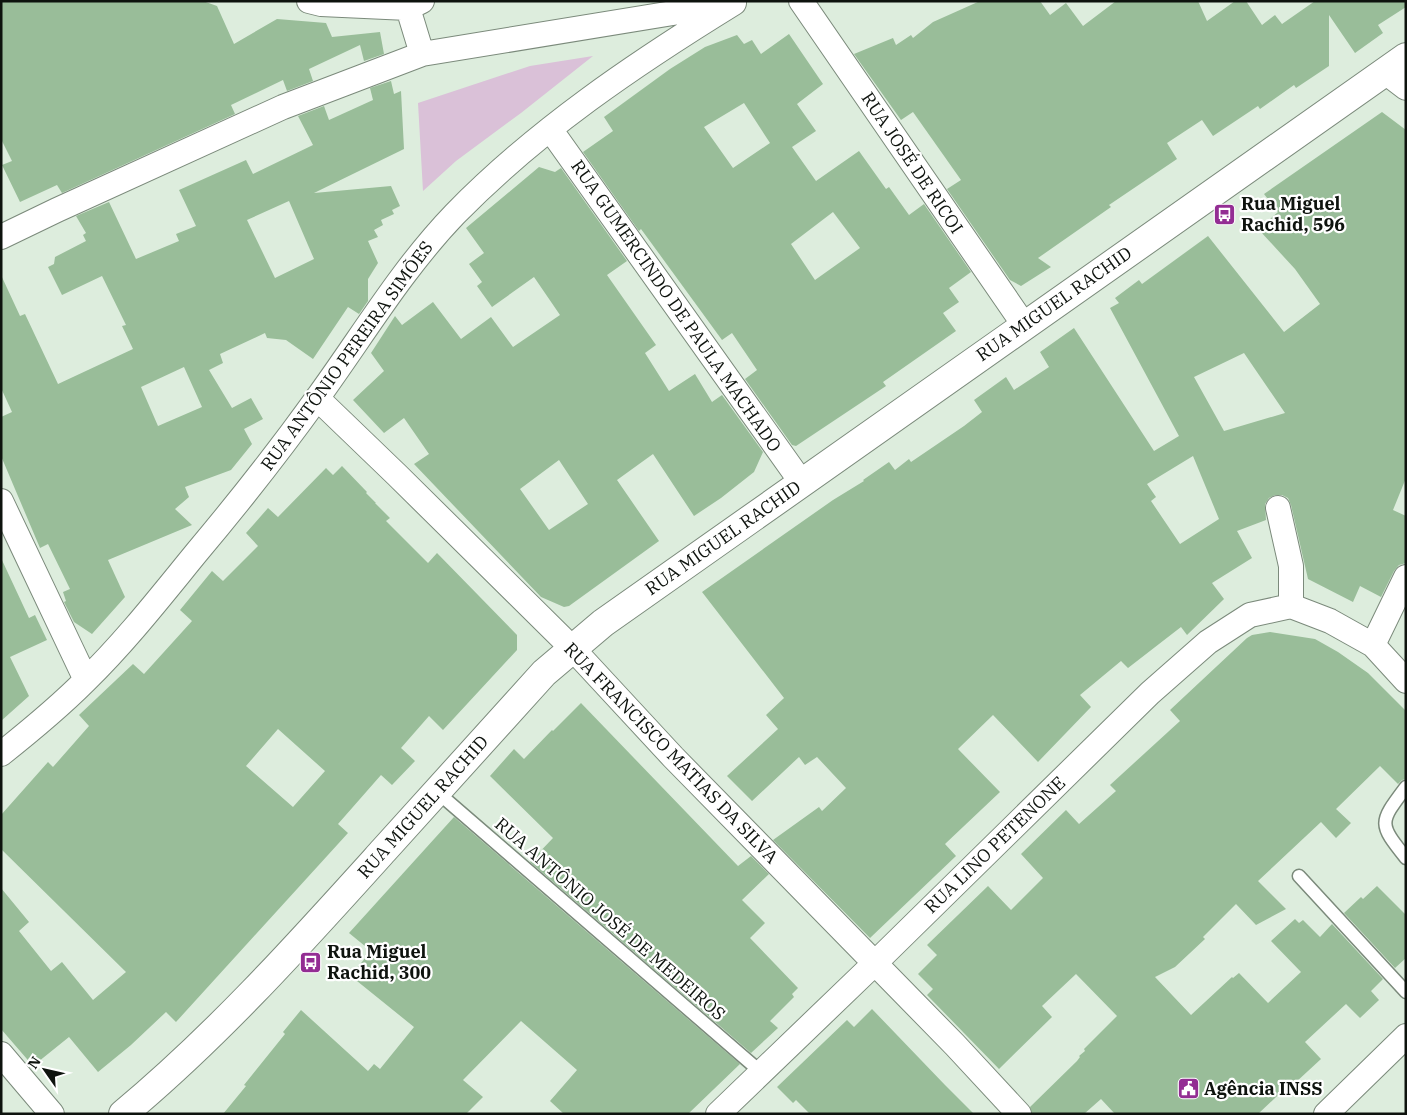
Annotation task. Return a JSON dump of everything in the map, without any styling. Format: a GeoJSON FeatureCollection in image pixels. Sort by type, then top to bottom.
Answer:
{"type":"FeatureCollection","features":[{"type":"Feature","properties":{"kind":"main road","name":"RUA MIGUEL RACHID"},"geometry":{"type":"LineString","coordinates":[[123,1114],[164,1080],[236,1010],[320,921],[544,673],[572,648],[603,623],[1024,325],[1399,72]]}},
{"type":"Feature","properties":{"kind":"street"},"geometry":{"type":"LineString","coordinates":[[309,1],[321,4],[415,5],[422,54]]}},
{"type":"Feature","properties":{"kind":"street","name":"RUA JOSÉ DE RICOI"},"geometry":{"type":"LineString","coordinates":[[801,1],[1024,325]]}},
{"type":"Feature","properties":{"kind":"street","name":"RUA ANTÔNIO PEREIRA SIMÕES"},"geometry":{"type":"LineString","coordinates":[[1,237],[283,107],[422,54],[740,2]]}},
{"type":"Feature","properties":{"kind":"street","name":"RUA ANTÔNIO PEREIRA SIMÕES"},"geometry":{"type":"LineString","coordinates":[[1,754],[41,722],[86,680],[139,622],[221,524],[318,398],[415,260],[461,208],[501,170],[550,129],[675,39],[740,2]]}},
{"type":"Feature","properties":{"kind":"street","name":"RUA GUMERCINDO DE PAULA MACHADO"},"geometry":{"type":"LineString","coordinates":[[550,129],[802,483]]}},
{"type":"Feature","properties":{"kind":"street","name":"RUA FRANCISCO MATIAS DA SILVA"},"geometry":{"type":"LineString","coordinates":[[318,398],[572,648],[673,757],[956,1045],[1018,1114]]}},
{"type":"Feature","properties":{"kind":"street"},"geometry":{"type":"LineString","coordinates":[[1,501],[86,680]]}},
{"type":"Feature","properties":{"kind":"street"},"geometry":{"type":"LineString","coordinates":[[1278,508],[1291,566],[1291,606],[1330,620],[1373,645],[1406,680]]}},
{"type":"Feature","properties":{"kind":"street"},"geometry":{"type":"LineString","coordinates":[[1373,645],[1406,577]]}},
{"type":"Feature","properties":{"kind":"street","name":"RUA LINO PETENONE"},"geometry":{"type":"LineString","coordinates":[[718,1114],[1150,693],[1208,642],[1250,615],[1291,606]]}},
{"type":"Feature","properties":{"kind":"street"},"geometry":{"type":"LineString","coordinates":[[1326,1114],[1406,1036]]}},
{"type":"Feature","properties":{"kind":"street"},"geometry":{"type":"LineString","coordinates":[[1,1054],[52,1114]]}},
{"type":"Feature","properties":{"kind":"lane"},"geometry":{"type":"LineString","coordinates":[[1406,787],[1389,811],[1384,828],[1388,836],[1406,858]]}},
{"type":"Feature","properties":{"kind":"lane","name":"RUA ANTÔNIO JOSÉ DE MEDEIROS"},"geometry":{"type":"LineString","coordinates":[[436,791],[762,1073]]}},
{"type":"Feature","properties":{"kind":"lane"},"geometry":{"type":"LineString","coordinates":[[1298,876],[1406,992]]}},
{"type":"Feature","properties":{"kind":"shaded area"},"geometry":{"type":"Polygon","coordinates":[[[593,56],[456,161],[423,191],[418,103],[530,66],[593,56]]]}},
{"type":"Feature","properties":{"kind":"building"},"geometry":{"type":"Polygon","coordinates":[[[1,1],[203,1],[217,6],[234,44],[277,19],[326,23],[332,37],[380,32],[384,54],[364,61],[360,45],[309,69],[313,81],[287,91],[283,80],[231,105],[235,114],[62,193],[57,185],[20,202],[2,165],[12,161],[1,139],[1,1]]]}},
{"type":"Feature","properties":{"kind":"building"},"geometry":{"type":"Polygon","coordinates":[[[980,1],[1040,1],[1050,15],[1066,3],[1083,26],[1116,1],[1198,1],[1207,21],[1235,1],[1246,1],[1262,25],[1275,15],[1282,24],[1315,1],[1406,1],[1406,7],[1378,25],[1383,33],[1355,53],[1329,15],[1329,66],[1296,88],[1294,85],[1260,109],[1258,106],[1213,136],[1202,120],[1167,143],[1177,159],[1109,205],[1111,207],[1038,258],[1051,267],[1021,286],[1010,280],[947,189],[961,180],[913,112],[901,120],[854,54],[893,38],[896,45],[911,35],[913,38],[933,22],[980,1]]]}},
{"type":"Feature","properties":{"kind":"building"},"geometry":{"type":"Polygon","coordinates":[[[789,34],[823,84],[797,104],[816,131],[792,147],[816,181],[859,151],[886,189],[889,187],[909,215],[924,204],[971,272],[949,288],[959,302],[943,313],[956,331],[883,382],[886,386],[796,446],[792,445],[745,379],[757,370],[732,333],[722,340],[641,229],[639,231],[583,152],[613,131],[604,117],[670,69],[705,47],[737,35],[744,44],[752,40],[761,54],[789,34]],[[744,103],[704,127],[733,168],[770,143],[744,103]],[[833,212],[791,244],[815,280],[860,248],[833,212]]]}},
{"type":"Feature","properties":{"kind":"building"},"geometry":{"type":"Polygon","coordinates":[[[391,81],[394,94],[401,91],[404,149],[314,193],[391,186],[400,206],[392,210],[394,214],[381,220],[383,225],[374,230],[378,237],[368,241],[378,263],[368,279],[368,301],[359,314],[348,307],[313,359],[286,340],[267,338],[265,333],[220,354],[223,363],[209,370],[232,408],[251,398],[263,419],[244,429],[252,444],[231,470],[185,487],[189,497],[175,509],[192,525],[108,560],[125,597],[92,634],[74,622],[64,602],[66,601],[63,592],[70,589],[48,544],[40,548],[1,456],[1,417],[12,412],[1,388],[1,275],[20,316],[25,314],[58,384],[133,349],[122,326],[126,325],[102,276],[62,295],[48,267],[54,264],[55,257],[86,241],[83,235],[86,233],[76,216],[109,202],[136,259],[179,241],[176,234],[196,226],[179,190],[246,160],[253,174],[313,145],[298,116],[324,106],[329,120],[373,100],[370,88],[391,81]],[[289,201],[247,220],[275,278],[314,259],[289,201]],[[184,367],[141,387],[158,426],[202,407],[184,367]]]}},
{"type":"Feature","properties":{"kind":"building"},"geometry":{"type":"Polygon","coordinates":[[[1382,112],[1406,130],[1406,478],[1393,510],[1406,516],[1406,563],[1399,565],[1394,571],[1381,597],[1360,586],[1353,602],[1308,579],[1288,498],[1282,495],[1275,495],[1269,498],[1265,504],[1266,520],[1237,531],[1252,558],[1212,583],[1224,599],[1187,635],[1181,627],[1128,668],[1121,661],[1080,695],[1091,707],[1038,762],[993,715],[958,749],[1000,792],[945,844],[956,856],[870,938],[773,840],[819,807],[822,811],[846,788],[817,757],[805,765],[799,757],[752,801],[727,776],[778,729],[766,715],[784,698],[702,592],[889,462],[895,470],[909,459],[911,462],[964,426],[982,412],[974,400],[1006,377],[1014,390],[1049,367],[1040,352],[1074,328],[1154,451],[1179,436],[1110,308],[1119,303],[1115,298],[1139,280],[1142,284],[1208,236],[1284,332],[1320,304],[1295,269],[1260,231],[1265,226],[1263,225],[1278,212],[1264,194],[1382,112]],[[1244,353],[1194,377],[1224,431],[1285,413],[1244,353]],[[1193,456],[1147,484],[1156,497],[1151,501],[1180,544],[1219,519],[1193,456]]]}},
{"type":"Feature","properties":{"kind":"building"},"geometry":{"type":"Polygon","coordinates":[[[539,167],[555,172],[561,168],[627,261],[607,275],[656,345],[645,353],[669,391],[695,374],[712,402],[722,395],[763,452],[754,472],[694,516],[653,454],[617,480],[659,541],[569,606],[564,607],[541,597],[414,464],[429,454],[404,418],[384,433],[353,400],[384,371],[371,353],[395,316],[402,325],[433,302],[461,339],[491,317],[513,347],[560,315],[534,277],[492,307],[477,286],[482,282],[469,264],[484,253],[466,228],[539,167]],[[559,460],[520,489],[549,530],[588,504],[559,460]]]}},
{"type":"Feature","properties":{"kind":"building"},"geometry":{"type":"Polygon","coordinates":[[[342,466],[390,518],[386,521],[428,563],[437,553],[517,635],[517,650],[443,730],[429,716],[401,748],[415,761],[392,785],[381,775],[338,824],[348,833],[176,1022],[166,1012],[131,1045],[98,1072],[69,1037],[33,1066],[1,1029],[1,888],[29,922],[19,931],[51,971],[62,962],[93,1000],[126,972],[1,849],[1,815],[48,762],[53,767],[89,726],[79,715],[133,664],[144,674],[192,621],[180,610],[212,571],[223,581],[258,546],[246,533],[268,508],[278,517],[326,468],[333,475],[342,466]],[[278,729],[246,766],[293,807],[325,771],[278,729]]]}},
{"type":"Feature","properties":{"kind":"building"},"geometry":{"type":"Polygon","coordinates":[[[1,558],[29,618],[35,615],[47,640],[10,657],[29,696],[1,721],[1,558]]]}},
{"type":"Feature","properties":{"kind":"building"},"geometry":{"type":"Polygon","coordinates":[[[1270,632],[1315,639],[1338,652],[1368,673],[1406,711],[1406,779],[1398,784],[1380,766],[1336,809],[1351,823],[1336,838],[1321,822],[1258,881],[1286,909],[1256,925],[1236,904],[1203,937],[1205,939],[1175,967],[1155,977],[1191,1015],[1232,977],[1239,973],[1268,1003],[1301,972],[1271,941],[1295,919],[1299,923],[1303,920],[1320,937],[1332,924],[1383,979],[1371,991],[1379,1000],[1360,1018],[1346,1004],[1305,1042],[1321,1059],[1295,1083],[1293,1081],[1258,1114],[1115,1114],[1101,1099],[1084,1114],[1032,1114],[1030,1107],[1077,1061],[1079,1056],[1085,1051],[1084,1049],[1117,1016],[1076,974],[1042,1006],[1052,1017],[999,1069],[927,995],[933,989],[918,974],[937,955],[927,945],[988,886],[1011,910],[1043,878],[1021,854],[1066,810],[1079,824],[1116,791],[1110,785],[1180,721],[1170,710],[1247,638],[1252,635],[1270,632]]]}},
{"type":"Feature","properties":{"kind":"building"},"geometry":{"type":"Polygon","coordinates":[[[581,703],[738,866],[751,856],[769,874],[742,900],[765,923],[750,938],[798,988],[792,994],[794,997],[770,1021],[778,1028],[751,1053],[530,862],[553,838],[490,776],[514,749],[524,759],[581,703]]]}},
{"type":"Feature","properties":{"kind":"building"},"geometry":{"type":"Polygon","coordinates":[[[454,817],[740,1064],[688,1114],[564,1114],[550,1101],[577,1070],[521,1021],[463,1080],[483,1097],[466,1114],[223,1114],[285,1034],[283,1032],[301,1010],[368,1071],[374,1064],[380,1069],[414,1027],[357,981],[359,979],[352,974],[371,951],[349,933],[454,817]]]}},
{"type":"Feature","properties":{"kind":"building"},"geometry":{"type":"Polygon","coordinates":[[[1377,886],[1406,915],[1406,958],[1395,968],[1344,913],[1361,897],[1363,899],[1377,886]]]}},
{"type":"Feature","properties":{"kind":"building"},"geometry":{"type":"Polygon","coordinates":[[[872,1009],[974,1114],[810,1114],[796,1100],[793,1103],[777,1087],[847,1020],[854,1027],[872,1009]]]}},
{"type":"Feature","properties":{"kind":"place","name":"Rua Miguel Rachid, 596"},"geometry":{"type":"Point","coordinates":[1225,214]}},
{"type":"Feature","properties":{"kind":"place","name":"Rua Miguel Rachid, 300"},"geometry":{"type":"Point","coordinates":[311,962]}},
{"type":"Feature","properties":{"kind":"place","name":"Agência INSS"},"geometry":{"type":"Point","coordinates":[1188,1089]}}]}
